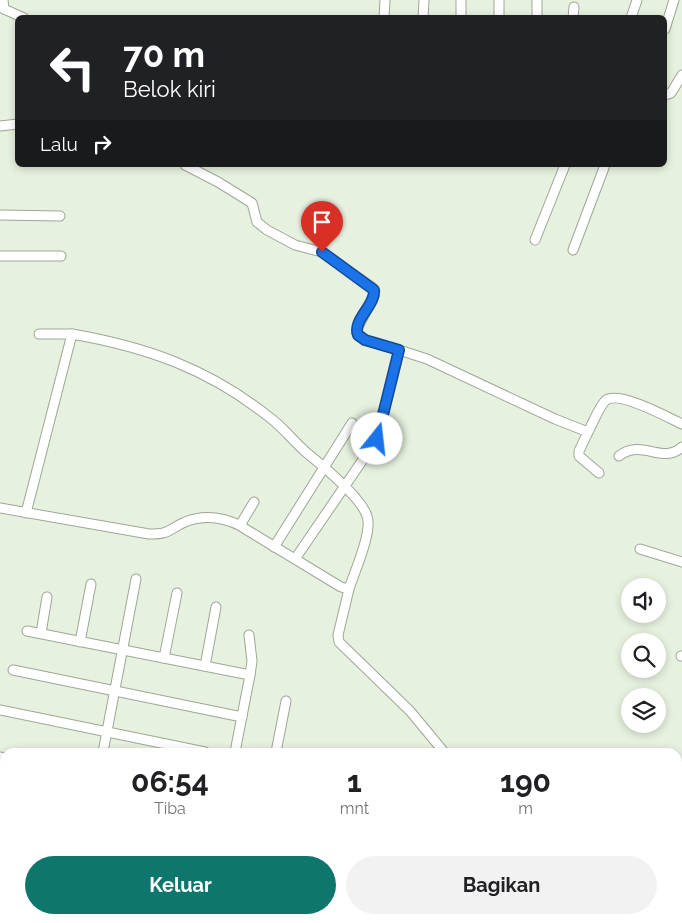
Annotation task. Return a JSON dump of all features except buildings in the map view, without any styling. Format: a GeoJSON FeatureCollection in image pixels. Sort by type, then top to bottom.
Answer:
{"type":"FeatureCollection","features":[{"type":"Feature","properties":{"kind":"street"},"geometry":{"type":"LineString","coordinates":[[3,0],[4,9],[17,15]]}},
{"type":"Feature","properties":{"kind":"street"},"geometry":{"type":"LineString","coordinates":[[384,15],[385,0]]}},
{"type":"Feature","properties":{"kind":"street"},"geometry":{"type":"LineString","coordinates":[[423,15],[424,0]]}},
{"type":"Feature","properties":{"kind":"street"},"geometry":{"type":"LineString","coordinates":[[461,15],[462,0]]}},
{"type":"Feature","properties":{"kind":"street"},"geometry":{"type":"LineString","coordinates":[[499,0],[499,15]]}},
{"type":"Feature","properties":{"kind":"street"},"geometry":{"type":"LineString","coordinates":[[536,15],[537,0]]}},
{"type":"Feature","properties":{"kind":"street"},"geometry":{"type":"LineString","coordinates":[[632,15],[636,0]]}},
{"type":"Feature","properties":{"kind":"street"},"geometry":{"type":"LineString","coordinates":[[667,23],[674,0]]}},
{"type":"Feature","properties":{"kind":"street"},"geometry":{"type":"LineString","coordinates":[[573,15],[574,7]]}},
{"type":"Feature","properties":{"kind":"street"},"geometry":{"type":"LineString","coordinates":[[667,95],[671,92],[682,75]]}},
{"type":"Feature","properties":{"kind":"street"},"geometry":{"type":"LineString","coordinates":[[0,126],[15,124]]}},
{"type":"Feature","properties":{"kind":"street"},"geometry":{"type":"LineString","coordinates":[[189,167],[252,203],[257,222],[267,230],[295,245],[322,252],[373,288],[374,296],[357,329],[357,333],[365,340],[427,359],[555,419],[588,432]]}},
{"type":"Feature","properties":{"kind":"street"},"geometry":{"type":"LineString","coordinates":[[535,240],[564,167]]}},
{"type":"Feature","properties":{"kind":"street"},"geometry":{"type":"LineString","coordinates":[[572,250],[604,167]]}},
{"type":"Feature","properties":{"kind":"street"},"geometry":{"type":"LineString","coordinates":[[0,215],[60,216]]}},
{"type":"Feature","properties":{"kind":"street"},"geometry":{"type":"LineString","coordinates":[[0,256],[61,256]]}},
{"type":"Feature","properties":{"kind":"street"},"geometry":{"type":"LineString","coordinates":[[39,334],[72,334],[138,349],[194,368],[270,417],[345,487],[363,508],[368,521],[367,533],[338,636],[339,642],[410,710],[441,748]]}},
{"type":"Feature","properties":{"kind":"street"},"geometry":{"type":"LineString","coordinates":[[26,513],[72,334]]}},
{"type":"Feature","properties":{"kind":"street"},"geometry":{"type":"LineString","coordinates":[[295,559],[329,506],[345,487],[377,439],[399,350]]}},
{"type":"Feature","properties":{"kind":"street"},"geometry":{"type":"LineString","coordinates":[[599,473],[579,456],[579,451],[606,401],[612,398],[639,404],[682,424]]}},
{"type":"Feature","properties":{"kind":"street"},"geometry":{"type":"LineString","coordinates":[[274,547],[352,423]]}},
{"type":"Feature","properties":{"kind":"street"},"geometry":{"type":"LineString","coordinates":[[619,456],[634,449],[668,454],[682,447]]}},
{"type":"Feature","properties":{"kind":"street"},"geometry":{"type":"LineString","coordinates":[[241,526],[254,502]]}},
{"type":"Feature","properties":{"kind":"street"},"geometry":{"type":"LineString","coordinates":[[0,508],[162,535],[186,522],[204,517],[229,520],[341,586],[350,589]]}},
{"type":"Feature","properties":{"kind":"street"},"geometry":{"type":"LineString","coordinates":[[640,549],[682,562]]}},
{"type":"Feature","properties":{"kind":"street"},"geometry":{"type":"LineString","coordinates":[[104,748],[136,579]]}},
{"type":"Feature","properties":{"kind":"street"},"geometry":{"type":"LineString","coordinates":[[80,642],[91,584]]}},
{"type":"Feature","properties":{"kind":"street"},"geometry":{"type":"LineString","coordinates":[[164,658],[177,593]]}},
{"type":"Feature","properties":{"kind":"street"},"geometry":{"type":"LineString","coordinates":[[41,633],[48,597]]}},
{"type":"Feature","properties":{"kind":"street"},"geometry":{"type":"LineString","coordinates":[[205,666],[216,607]]}},
{"type":"Feature","properties":{"kind":"street"},"geometry":{"type":"LineString","coordinates":[[27,631],[250,675]]}},
{"type":"Feature","properties":{"kind":"street"},"geometry":{"type":"LineString","coordinates":[[236,748],[252,661],[249,635]]}},
{"type":"Feature","properties":{"kind":"street"},"geometry":{"type":"LineString","coordinates":[[13,670],[242,718]]}},
{"type":"Feature","properties":{"kind":"street"},"geometry":{"type":"LineString","coordinates":[[277,748],[286,701]]}},
{"type":"Feature","properties":{"kind":"street"},"geometry":{"type":"LineString","coordinates":[[0,710],[187,748]]}},
{"type":"Feature","properties":{"kind":"route"},"geometry":{"type":"LineString","coordinates":[[322,252],[362,279],[374,290],[374,296],[357,329],[358,335],[365,340],[399,350],[377,439]]}}]}
